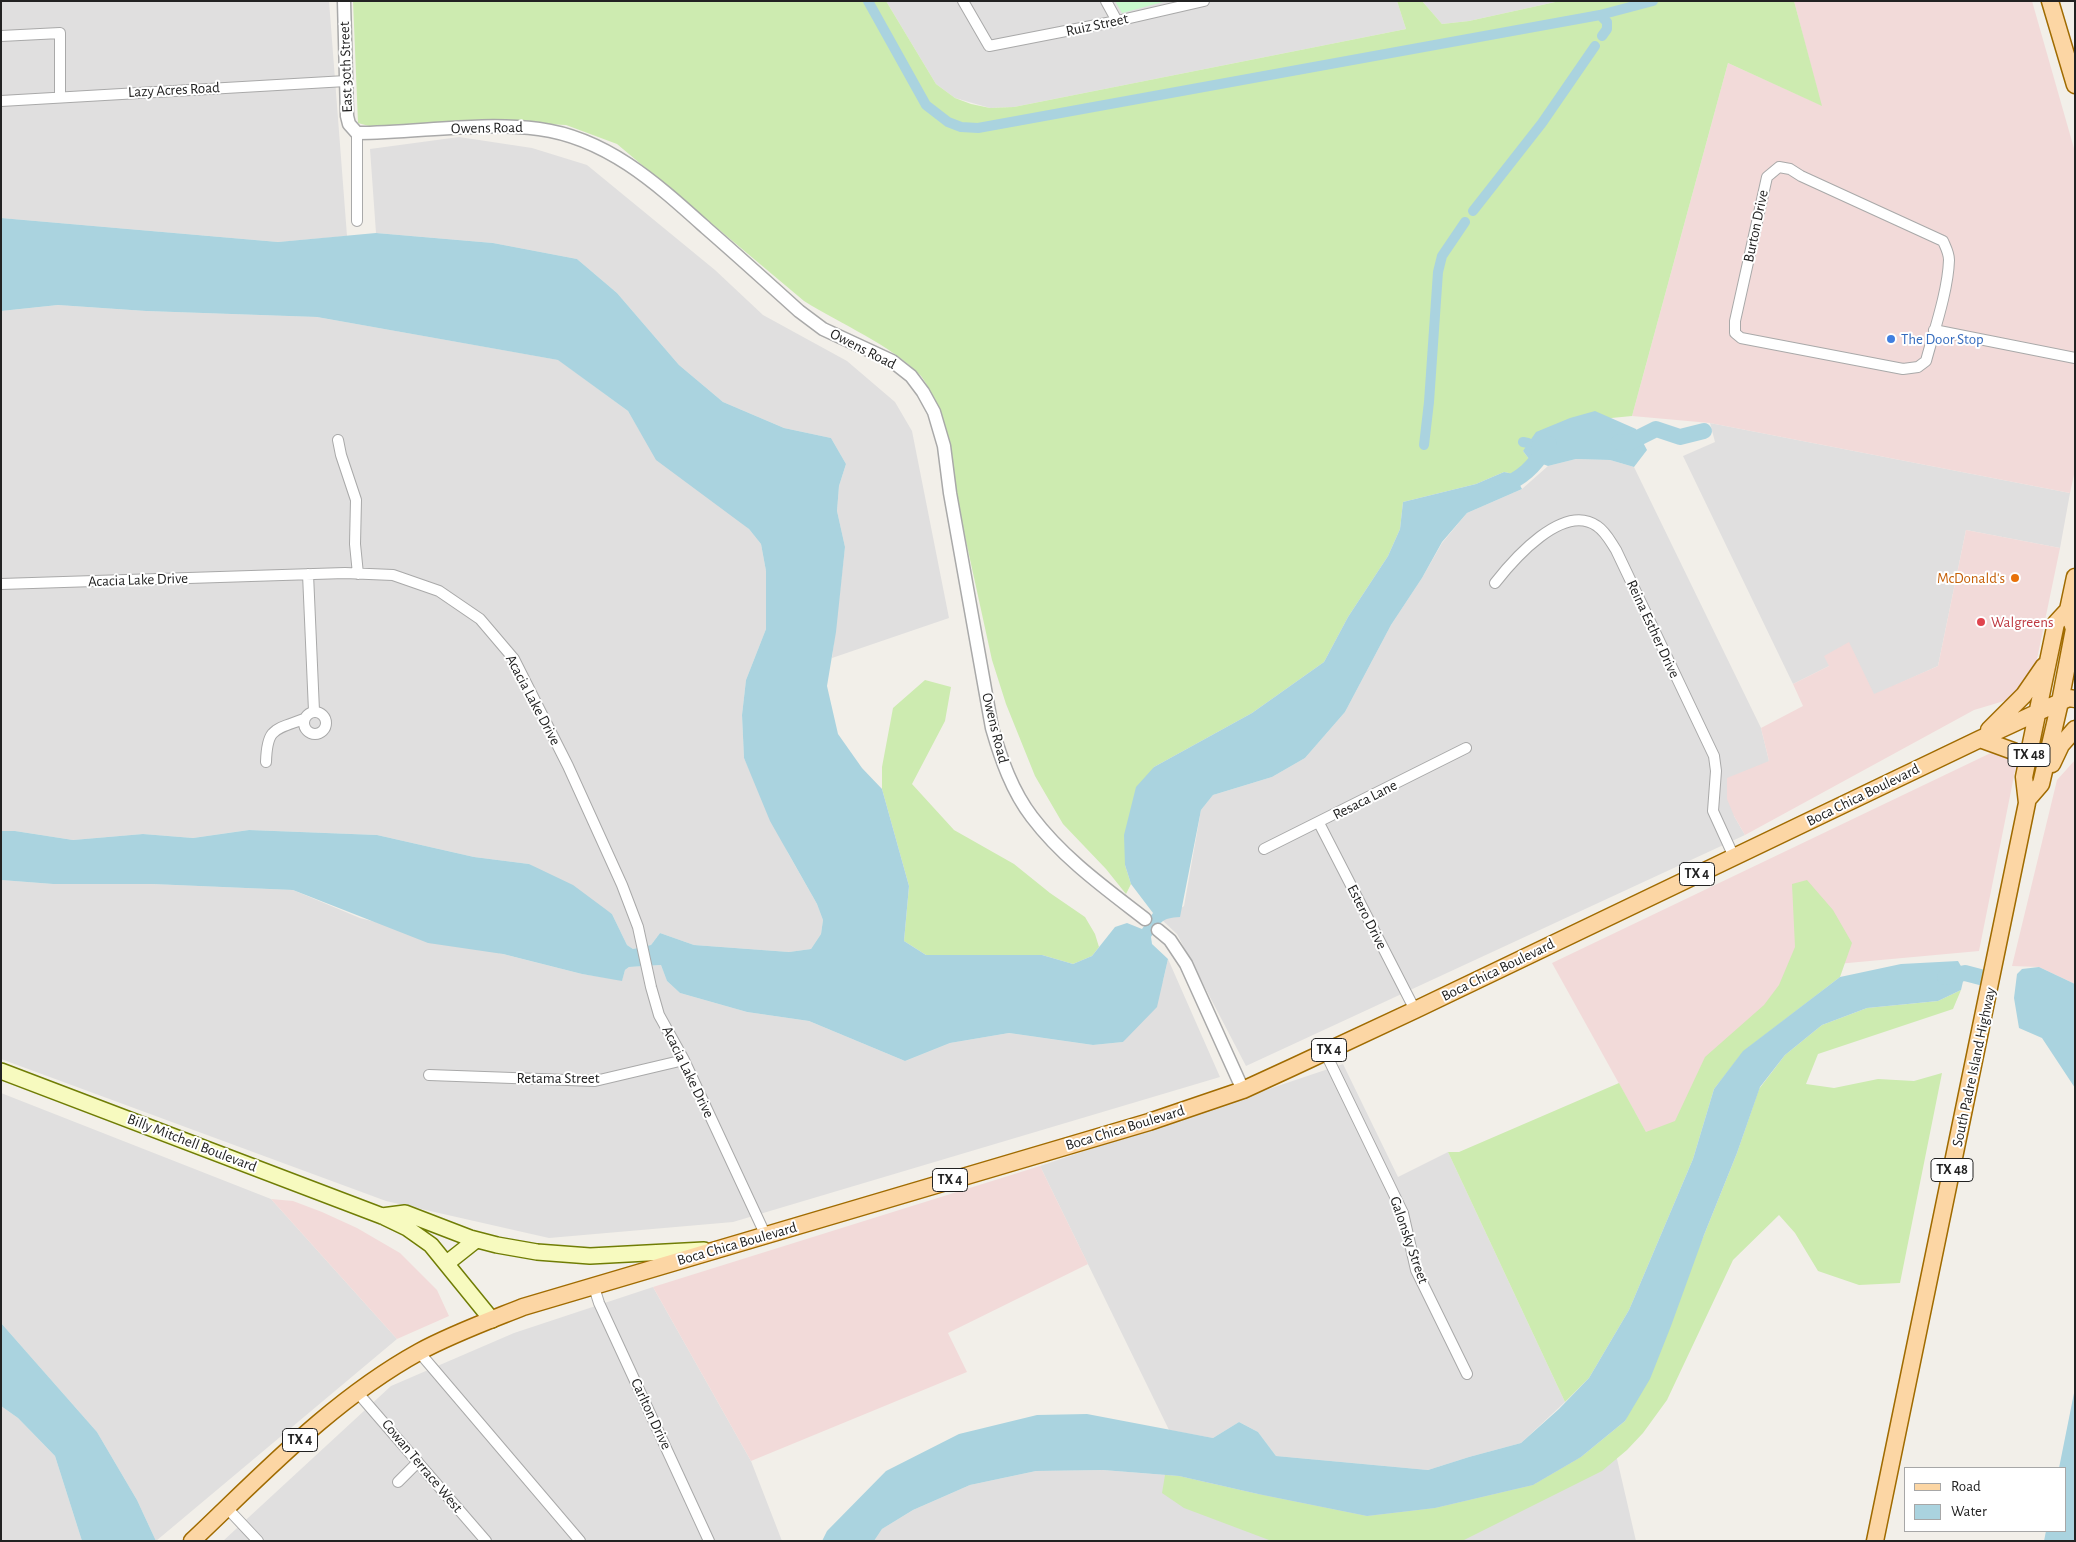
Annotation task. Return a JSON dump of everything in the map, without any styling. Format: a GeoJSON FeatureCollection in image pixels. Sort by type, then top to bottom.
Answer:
{"type":"FeatureCollection","features":[{"type":"Feature","properties":{"kind":"main road"},"geometry":{"type":"LineString","coordinates":[[2050,1],[2074,81]]}},
{"type":"Feature","properties":{"kind":"main road","name":"TX 4"},"geometry":{"type":"LineString","coordinates":[[2070,697],[2074,629],[2068,610],[2075,577]]}},
{"type":"Feature","properties":{"kind":"main road","name":"TX 4"},"geometry":{"type":"LineString","coordinates":[[1980,739],[2024,696],[2050,656],[2056,623],[2068,610]]}},
{"type":"Feature","properties":{"kind":"main road","name":"South Padre Island Highway"},"geometry":{"type":"LineString","coordinates":[[1874,1541],[2028,799],[2024,777],[2050,656]]}},
{"type":"Feature","properties":{"kind":"main road"},"geometry":{"type":"LineString","coordinates":[[2042,784],[2070,697]]}},
{"type":"Feature","properties":{"kind":"main road","name":"Boca Chica Boulevard"},"geometry":{"type":"LineString","coordinates":[[192,1541],[331,1411],[418,1352],[523,1307],[1149,1122],[1243,1090],[1415,1010],[2070,697]]}},
{"type":"Feature","properties":{"kind":"main road","name":"TX 48"},"geometry":{"type":"LineString","coordinates":[[2028,799],[2042,784],[2061,746],[2075,729]]}},
{"type":"Feature","properties":{"kind":"main road"},"geometry":{"type":"LineString","coordinates":[[1980,739],[2013,751],[2027,764]]}},
{"type":"Feature","properties":{"kind":"main road","name":"Billy Mitchell Boulevard"},"geometry":{"type":"LineString","coordinates":[[1,1071],[382,1216],[431,1245],[492,1320]]}},
{"type":"Feature","properties":{"kind":"main road","name":"Billy Mitchell Boulevard"},"geometry":{"type":"LineString","coordinates":[[382,1216],[406,1213],[476,1240],[536,1252],[590,1256],[717,1250]]}},
{"type":"Feature","properties":{"kind":"main road"},"geometry":{"type":"LineString","coordinates":[[446,1263],[476,1240]]}},
{"type":"Feature","properties":{"kind":"street","name":"East 30th Street"},"geometry":{"type":"LineString","coordinates":[[344,1],[347,116],[349,124],[357,133],[358,221]]}},
{"type":"Feature","properties":{"kind":"street","name":"Ruiz Street"},"geometry":{"type":"LineString","coordinates":[[963,1],[990,46],[1117,21],[1173,4],[1204,1]]}},
{"type":"Feature","properties":{"kind":"street"},"geometry":{"type":"LineString","coordinates":[[1106,1],[1117,21]]}},
{"type":"Feature","properties":{"kind":"street"},"geometry":{"type":"LineString","coordinates":[[1,36],[60,32],[60,97]]}},
{"type":"Feature","properties":{"kind":"street","name":"Lazy Acres Road"},"geometry":{"type":"LineString","coordinates":[[1,101],[346,81]]}},
{"type":"Feature","properties":{"kind":"street","name":"Owens Road"},"geometry":{"type":"LineString","coordinates":[[357,133],[504,126],[541,129],[583,140],[610,152],[664,190],[799,311],[822,328],[892,361],[911,376],[934,412],[944,446],[950,493],[992,728],[1002,763],[1032,817],[1060,849],[1087,874],[1145,919]]}},
{"type":"Feature","properties":{"kind":"street","name":"Burton Drive"},"geometry":{"type":"LineString","coordinates":[[1779,167],[1790,169],[1801,176],[1943,241],[1948,251],[1949,261],[1934,330],[1926,361],[1918,368],[1910,370],[1741,338],[1735,333],[1735,321],[1767,177],[1779,167]]}},
{"type":"Feature","properties":{"kind":"street"},"geometry":{"type":"LineString","coordinates":[[1934,330],[2075,358]]}},
{"type":"Feature","properties":{"kind":"street"},"geometry":{"type":"LineString","coordinates":[[338,440],[356,500],[355,544],[358,574]]}},
{"type":"Feature","properties":{"kind":"street","name":"Reina Esther Drive"},"geometry":{"type":"LineString","coordinates":[[1495,583],[1514,559],[1530,544],[1568,522],[1582,520],[1595,524],[1606,533],[1616,550],[1714,756],[1716,771],[1713,811],[1734,857]]}},
{"type":"Feature","properties":{"kind":"street"},"geometry":{"type":"LineString","coordinates":[[308,574],[314,711]]}},
{"type":"Feature","properties":{"kind":"street","name":"Acacia Lake Drive"},"geometry":{"type":"LineString","coordinates":[[1,584],[308,574],[393,576],[440,591],[480,620],[514,659],[568,766],[622,885],[638,927],[650,987],[659,1015],[684,1060],[766,1236]]}},
{"type":"Feature","properties":{"kind":"street"},"geometry":{"type":"LineString","coordinates":[[266,762],[267,743],[272,732],[304,719],[306,715],[314,711],[319,712],[326,718],[326,726],[324,730],[316,734],[308,732],[305,728],[304,719]]}},
{"type":"Feature","properties":{"kind":"street","name":"Resaca Lane"},"geometry":{"type":"LineString","coordinates":[[1264,850],[1466,748]]}},
{"type":"Feature","properties":{"kind":"street","name":"Estero Drive"},"geometry":{"type":"LineString","coordinates":[[1319,823],[1415,1010]]}},
{"type":"Feature","properties":{"kind":"street"},"geometry":{"type":"LineString","coordinates":[[1158,930],[1170,940],[1186,964],[1243,1090]]}},
{"type":"Feature","properties":{"kind":"street","name":"Galonsky Street"},"geometry":{"type":"LineString","coordinates":[[1325,1052],[1402,1213],[1416,1270],[1467,1374]]}},
{"type":"Feature","properties":{"kind":"street","name":"Retama Street"},"geometry":{"type":"LineString","coordinates":[[429,1075],[594,1081],[684,1060]]}},
{"type":"Feature","properties":{"kind":"street","name":"Carlton Drive"},"geometry":{"type":"LineString","coordinates":[[594,1287],[599,1303],[709,1541]]}},
{"type":"Feature","properties":{"kind":"street"},"geometry":{"type":"LineString","coordinates":[[418,1352],[580,1541]]}},
{"type":"Feature","properties":{"kind":"street","name":"Cowan Terrace West"},"geometry":{"type":"LineString","coordinates":[[357,1392],[486,1541]]}},
{"type":"Feature","properties":{"kind":"street"},"geometry":{"type":"LineString","coordinates":[[398,1482],[418,1462]]}},
{"type":"Feature","properties":{"kind":"street"},"geometry":{"type":"LineString","coordinates":[[227,1508],[258,1541]]}},
{"type":"Feature","properties":{"kind":"shaded area"},"geometry":{"type":"Polygon","coordinates":[[[1,1],[329,1],[347,236],[278,242],[1,218],[1,1]]]}},
{"type":"Feature","properties":{"kind":"shaded area"},"geometry":{"type":"Polygon","coordinates":[[[886,1],[1397,1],[1406,29],[1014,107],[990,108],[955,98],[936,84],[886,1]]]}},
{"type":"Feature","properties":{"kind":"shaded area"},"geometry":{"type":"Polygon","coordinates":[[[1422,1],[1560,1],[1469,21],[1442,24],[1422,1]]]}},
{"type":"Feature","properties":{"kind":"shaded area"},"geometry":{"type":"Polygon","coordinates":[[[1794,1],[2032,1],[2075,152],[2075,470],[2070,493],[1710,423],[1632,416],[1728,63],[1821,105],[1794,1]]]}},
{"type":"Feature","properties":{"kind":"shaded area"},"geometry":{"type":"Polygon","coordinates":[[[459,137],[532,148],[587,165],[715,270],[763,315],[847,361],[895,402],[912,431],[949,618],[832,658],[845,547],[837,511],[839,486],[846,464],[831,438],[784,428],[723,402],[679,365],[617,293],[577,259],[493,243],[376,233],[370,149],[459,137]]]}},
{"type":"Feature","properties":{"kind":"shaded area"},"geometry":{"type":"Polygon","coordinates":[[[58,305],[146,311],[317,317],[559,360],[628,411],[641,433],[749,529],[761,544],[766,571],[766,629],[746,680],[742,715],[744,758],[788,853],[817,904],[823,920],[821,934],[811,949],[789,952],[694,945],[660,933],[651,945],[633,949],[627,945],[612,914],[529,864],[474,857],[377,835],[249,830],[193,838],[143,834],[73,840],[15,831],[1,831],[1,311],[58,305]]]}},
{"type":"Feature","properties":{"kind":"shaded area"},"geometry":{"type":"Polygon","coordinates":[[[1710,423],[2070,493],[2060,548],[1966,530],[1938,666],[1874,695],[1829,666],[1793,684],[1683,456],[1715,442],[1710,423]]]}},
{"type":"Feature","properties":{"kind":"shaded area"},"geometry":{"type":"Polygon","coordinates":[[[1576,459],[1610,460],[1634,467],[1761,728],[1769,761],[1734,816],[1745,835],[1246,1066],[1177,934],[1162,920],[1184,906],[1201,810],[1213,795],[1272,777],[1305,758],[1345,712],[1391,625],[1422,578],[1442,543],[1467,513],[1522,489],[1548,466],[1576,459]]]}},
{"type":"Feature","properties":{"kind":"shaded area"},"geometry":{"type":"Polygon","coordinates":[[[1966,530],[2060,548],[2037,659],[2024,695],[1974,710],[1745,835],[1727,799],[1727,778],[1769,761],[1761,728],[1803,706],[1793,684],[1829,666],[1824,656],[1849,642],[1874,694],[1938,666],[1966,530]]]}},
{"type":"Feature","properties":{"kind":"shaded area"},"geometry":{"type":"Polygon","coordinates":[[[1997,750],[2010,754],[2016,766],[1979,951],[1837,964],[1702,1073],[1689,1123],[1652,1143],[1552,963],[1997,750]]]}},
{"type":"Feature","properties":{"kind":"shaded area"},"geometry":{"type":"Polygon","coordinates":[[[2075,760],[2075,984],[2039,967],[2012,966],[2057,780],[2075,760]]]}},
{"type":"Feature","properties":{"kind":"shaded area"},"geometry":{"type":"Polygon","coordinates":[[[1,880],[53,884],[152,884],[293,890],[360,918],[582,974],[622,980],[625,970],[629,967],[661,965],[667,981],[680,993],[747,1012],[809,1021],[905,1061],[950,1043],[1009,1033],[1093,1045],[1123,1042],[1163,981],[1168,959],[1220,1077],[733,1222],[549,1238],[386,1201],[1,1059],[1,880]]]}},
{"type":"Feature","properties":{"kind":"shaded area"},"geometry":{"type":"Polygon","coordinates":[[[1343,1064],[1398,1177],[1448,1152],[1565,1402],[1521,1443],[1428,1470],[1276,1456],[1258,1432],[1239,1422],[1213,1438],[1169,1430],[1040,1166],[1343,1064]]]}},
{"type":"Feature","properties":{"kind":"shaded area"},"geometry":{"type":"Polygon","coordinates":[[[1,1093],[271,1199],[397,1339],[156,1541],[137,1500],[97,1432],[1,1323],[1,1093]]]}},
{"type":"Feature","properties":{"kind":"shaded area"},"geometry":{"type":"Polygon","coordinates":[[[1040,1166],[1088,1264],[948,1333],[967,1372],[751,1461],[653,1287],[1040,1166]]]}},
{"type":"Feature","properties":{"kind":"shaded area"},"geometry":{"type":"Polygon","coordinates":[[[271,1199],[293,1201],[322,1212],[357,1228],[400,1253],[437,1290],[449,1316],[397,1339],[271,1199]]]}},
{"type":"Feature","properties":{"kind":"shaded area"},"geometry":{"type":"Polygon","coordinates":[[[653,1287],[751,1461],[782,1541],[223,1541],[391,1386],[514,1333],[653,1287]]]}},
{"type":"Feature","properties":{"kind":"shaded area"},"geometry":{"type":"Polygon","coordinates":[[[1,1406],[18,1418],[55,1456],[82,1541],[1,1541],[1,1406]]]}},
{"type":"Feature","properties":{"kind":"shaded area"},"geometry":{"type":"Polygon","coordinates":[[[1611,1433],[1636,1541],[874,1541],[882,1529],[913,1510],[970,1485],[1036,1471],[1103,1470],[1179,1476],[1258,1494],[1581,1457],[1611,1433]]]}},
{"type":"Feature","properties":{"kind":"green space"},"geometry":{"type":"Polygon","coordinates":[[[353,1],[886,1],[936,84],[955,98],[990,108],[1014,107],[1406,29],[1397,1],[1422,1],[1442,24],[1469,21],[1560,1],[1794,1],[1822,106],[1728,63],[1632,416],[1601,419],[1523,451],[1529,459],[1514,474],[1504,472],[1476,484],[1403,502],[1400,529],[1388,556],[1348,617],[1324,662],[1252,713],[1154,767],[1125,865],[1131,884],[1126,894],[1106,869],[1063,824],[1035,776],[1006,704],[992,660],[935,399],[921,376],[895,354],[804,301],[617,144],[566,125],[506,122],[369,126],[358,123],[353,1]]]}},
{"type":"Feature","properties":{"kind":"green space"},"geometry":{"type":"Polygon","coordinates":[[[1115,1],[1162,1],[1163,2],[1122,13],[1115,1]]]}},
{"type":"Feature","properties":{"kind":"green space"},"geometry":{"type":"Polygon","coordinates":[[[925,680],[951,687],[945,721],[912,784],[954,830],[1014,864],[1050,893],[1085,917],[1095,934],[1099,947],[1092,956],[1073,964],[1042,955],[926,955],[904,941],[909,886],[882,789],[882,767],[893,708],[925,680]]]}},
{"type":"Feature","properties":{"kind":"green space"},"geometry":{"type":"Polygon","coordinates":[[[1807,880],[1833,910],[1852,943],[1840,977],[1744,1051],[1714,1089],[1693,1159],[1629,1310],[1589,1378],[1565,1402],[1448,1152],[1459,1152],[1619,1083],[1646,1132],[1675,1121],[1705,1057],[1764,1005],[1779,985],[1795,947],[1792,884],[1807,880]]]}},
{"type":"Feature","properties":{"kind":"green space"},"geometry":{"type":"Polygon","coordinates":[[[1961,990],[1953,1009],[1818,1054],[1806,1084],[1834,1088],[1878,1079],[1914,1081],[1942,1073],[1900,1283],[1859,1285],[1818,1271],[1795,1233],[1779,1215],[1733,1260],[1667,1400],[1643,1433],[1627,1450],[1602,1471],[1464,1540],[1445,1541],[1269,1540],[1184,1508],[1162,1493],[1165,1475],[1179,1476],[1367,1516],[1435,1508],[1533,1485],[1581,1457],[1625,1421],[1704,1235],[1737,1153],[1759,1089],[1785,1055],[1822,1025],[1867,1008],[1938,1001],[1961,990]]]}},
{"type":"Feature","properties":{"kind":"water"},"geometry":{"type":"Polygon","coordinates":[[[1,218],[278,242],[376,233],[493,243],[577,259],[617,293],[679,365],[723,402],[784,428],[831,438],[846,464],[839,486],[837,511],[845,547],[836,632],[827,686],[838,734],[862,768],[882,789],[909,886],[904,941],[926,955],[1042,955],[1073,964],[1092,956],[1115,927],[1127,923],[1142,929],[1153,913],[1131,884],[1125,865],[1124,835],[1136,787],[1154,767],[1252,713],[1324,662],[1348,617],[1388,556],[1400,529],[1403,502],[1476,484],[1504,472],[1514,474],[1522,489],[1467,513],[1442,542],[1422,578],[1391,625],[1345,712],[1305,758],[1272,777],[1213,795],[1201,810],[1180,917],[1169,918],[1162,922],[1151,937],[1152,944],[1168,959],[1157,1007],[1123,1042],[1093,1045],[1009,1033],[950,1043],[905,1061],[809,1021],[747,1012],[680,993],[667,981],[661,965],[629,967],[625,970],[622,981],[582,974],[503,954],[428,943],[293,890],[152,884],[53,884],[1,880],[1,831],[15,831],[73,840],[143,834],[193,838],[249,830],[377,835],[474,857],[529,864],[573,885],[612,914],[627,945],[633,949],[651,945],[660,933],[694,945],[789,952],[811,949],[821,934],[823,920],[817,904],[770,821],[744,758],[742,715],[746,680],[766,629],[766,571],[761,544],[749,529],[656,460],[628,411],[558,360],[317,317],[146,311],[58,305],[1,311],[1,218]]]}},
{"type":"Feature","properties":{"kind":"water"},"geometry":{"type":"Polygon","coordinates":[[[1595,411],[1636,429],[1647,450],[1634,467],[1610,460],[1576,459],[1548,466],[1529,459],[1523,451],[1536,432],[1570,418],[1595,411]]]}},
{"type":"Feature","properties":{"kind":"water"},"geometry":{"type":"Polygon","coordinates":[[[1958,961],[1965,973],[1961,990],[1938,1001],[1867,1008],[1822,1025],[1785,1055],[1760,1087],[1737,1153],[1650,1379],[1625,1421],[1581,1457],[1533,1485],[1435,1508],[1367,1516],[1179,1476],[1103,1470],[1036,1471],[970,1485],[913,1510],[882,1529],[874,1541],[822,1541],[827,1531],[886,1471],[959,1434],[1037,1415],[1087,1414],[1213,1438],[1239,1422],[1258,1432],[1276,1456],[1428,1470],[1521,1443],[1559,1409],[1589,1378],[1629,1310],[1693,1159],[1714,1089],[1743,1051],[1840,977],[1901,964],[1958,961]]]}},
{"type":"Feature","properties":{"kind":"water"},"geometry":{"type":"Polygon","coordinates":[[[2039,967],[2075,984],[2075,1088],[2042,1038],[2019,1028],[2014,998],[2017,974],[2022,969],[2039,967]]]}},
{"type":"Feature","properties":{"kind":"water"},"geometry":{"type":"Polygon","coordinates":[[[1,1323],[97,1432],[137,1500],[156,1541],[82,1541],[55,1456],[18,1418],[1,1406],[1,1323]]]}},
{"type":"Feature","properties":{"kind":"water"},"geometry":{"type":"Polygon","coordinates":[[[2075,1388],[2075,1541],[2044,1541],[2046,1532],[2066,1532],[2066,1467],[2059,1467],[2075,1388]]]}},
{"type":"Feature","properties":{"kind":"waterway"},"geometry":{"type":"LineString","coordinates":[[868,1],[926,105],[948,122],[961,127],[978,128],[1600,15],[1653,1]]}},
{"type":"Feature","properties":{"kind":"waterway"},"geometry":{"type":"LineString","coordinates":[[1600,15],[1607,22],[1607,29],[1602,36]]}},
{"type":"Feature","properties":{"kind":"waterway"},"geometry":{"type":"LineString","coordinates":[[1473,211],[1542,123],[1595,46]]}},
{"type":"Feature","properties":{"kind":"waterway"},"geometry":{"type":"LineString","coordinates":[[1424,445],[1429,402],[1438,272],[1442,256],[1465,222]]}},
{"type":"Feature","properties":{"kind":"waterway"},"geometry":{"type":"LineString","coordinates":[[1619,442],[1628,443],[1656,429],[1680,437],[1704,431]]}},
{"type":"Feature","properties":{"kind":"waterway"},"geometry":{"type":"LineString","coordinates":[[1523,442],[1528,443]]}},
{"type":"Feature","properties":{"kind":"waterway"},"geometry":{"type":"LineString","coordinates":[[1497,489],[1514,481],[1527,471],[1538,460],[1549,444]]}},
{"type":"Feature","properties":{"kind":"waterway"},"geometry":{"type":"LineString","coordinates":[[1945,977],[1965,973],[1984,978]]}},
{"type":"Feature","properties":{"kind":"place","name":"The Door Stop"},"geometry":{"type":"Point","coordinates":[1891,339]}},
{"type":"Feature","properties":{"kind":"place","name":"McDonald's"},"geometry":{"type":"Point","coordinates":[2015,578]}},
{"type":"Feature","properties":{"kind":"place","name":"Walgreens"},"geometry":{"type":"Point","coordinates":[1981,622]}}]}
